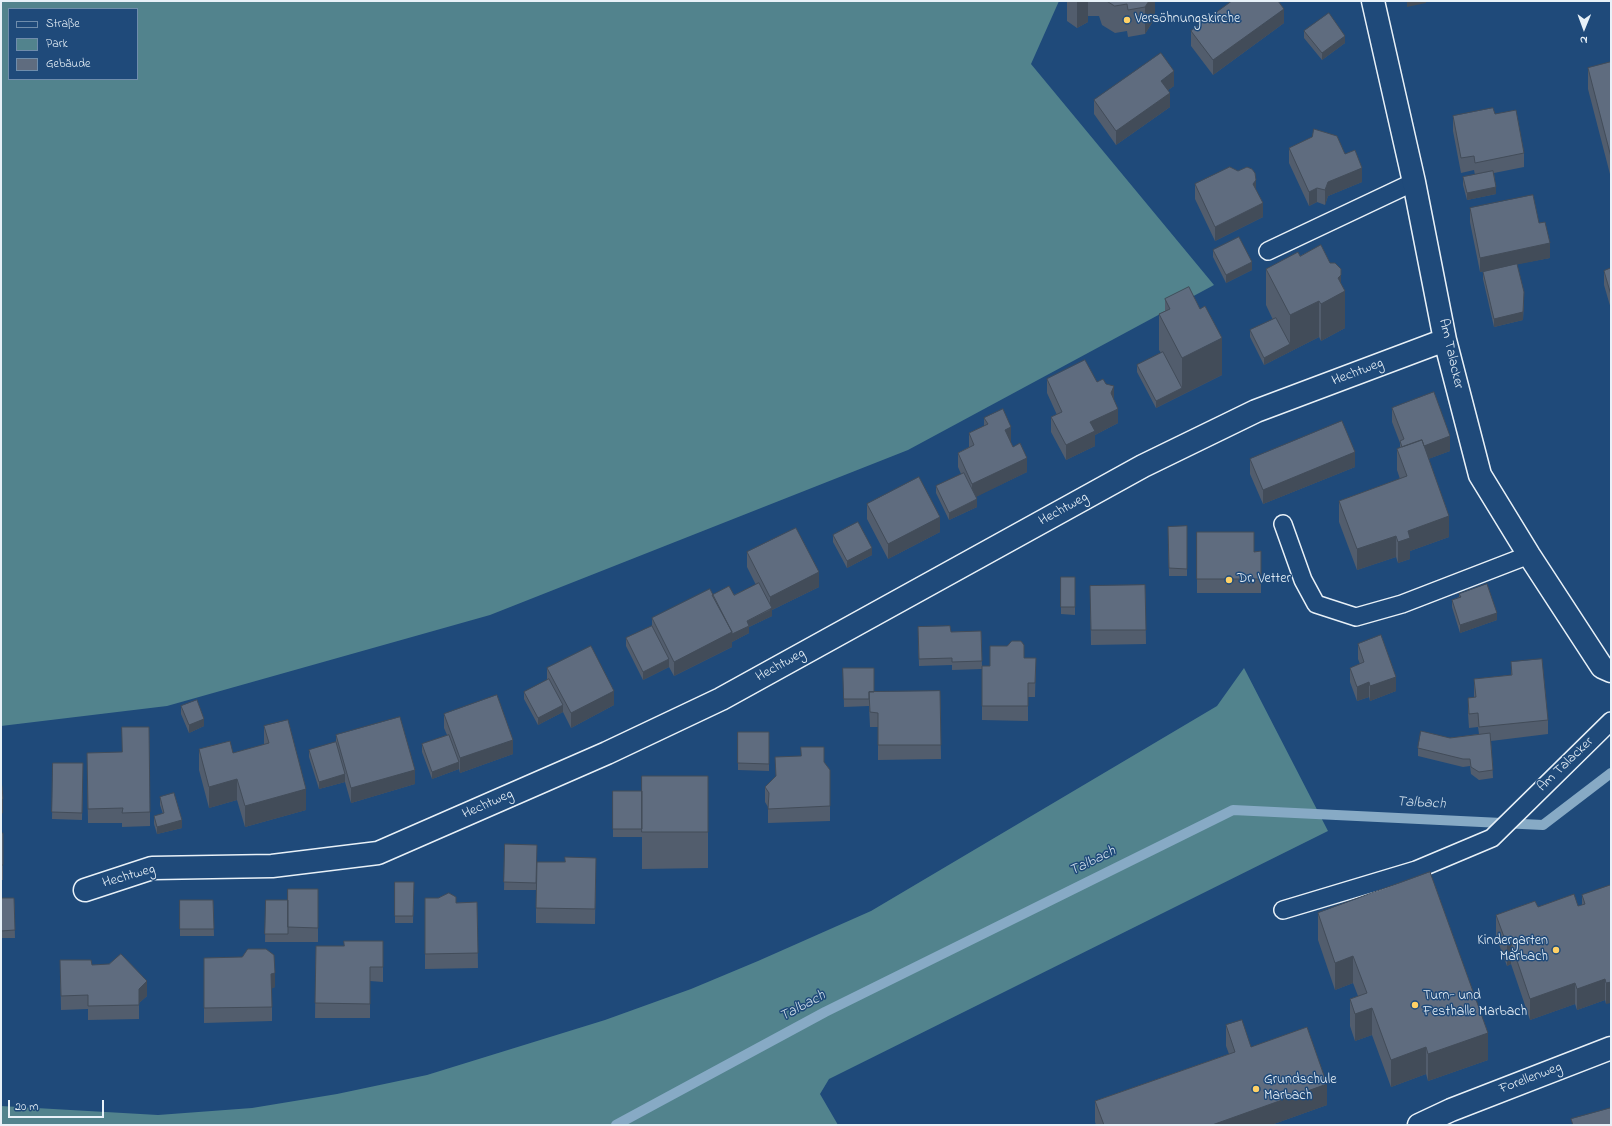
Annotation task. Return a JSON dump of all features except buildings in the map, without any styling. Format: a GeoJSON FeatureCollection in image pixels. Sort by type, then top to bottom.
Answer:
{"type":"FeatureCollection","features":[{"type":"Feature","properties":{"kind":"street","name":"Am Talacker"},"geometry":{"type":"LineString","coordinates":[[1373,1],[1414,182],[1445,340],[1480,476],[1529,555],[1602,666],[1611,671]]}},
{"type":"Feature","properties":{"kind":"street","name":"Hechtweg"},"geometry":{"type":"LineString","coordinates":[[85,890],[152,868],[272,866],[378,853],[600,756],[721,699],[1143,466],[1256,411],[1445,340]]}},
{"type":"Feature","properties":{"kind":"street","name":"Forellenweg"},"geometry":{"type":"LineString","coordinates":[[1419,1125],[1452,1118],[1611,1048]]}},
{"type":"Feature","properties":{"kind":"lane"},"geometry":{"type":"LineString","coordinates":[[1268,251],[1414,182]]}},
{"type":"Feature","properties":{"kind":"lane"},"geometry":{"type":"LineString","coordinates":[[1283,524],[1303,580],[1316,604],[1356,617],[1402,604],[1529,555]]}},
{"type":"Feature","properties":{"kind":"lane","name":"Am Talacker"},"geometry":{"type":"LineString","coordinates":[[1283,910],[1416,870],[1492,838],[1611,721]]}},
{"type":"Feature","properties":{"kind":"green space"},"geometry":{"type":"Polygon","coordinates":[[[1,1],[1059,1],[1031,64],[1214,285],[908,450],[490,615],[167,706],[1,726],[1,1]]]}},
{"type":"Feature","properties":{"kind":"green space"},"geometry":{"type":"Polygon","coordinates":[[[1244,668],[1328,831],[829,1079],[820,1094],[838,1125],[1,1125],[1,1106],[158,1115],[252,1108],[337,1094],[427,1075],[605,1020],[691,989],[871,911],[1217,706],[1244,668]]]}},
{"type":"Feature","properties":{"kind":"waterway","name":"Talbach"},"geometry":{"type":"LineString","coordinates":[[616,1125],[825,1012],[1233,810],[1543,825],[1611,773]]}},
{"type":"Feature","properties":{"kind":"place","name":"Versöhnungskirche"},"geometry":{"type":"Point","coordinates":[1127,20]}},
{"type":"Feature","properties":{"kind":"place","name":"Dr. Vetter"},"geometry":{"type":"Point","coordinates":[1229,580]}},
{"type":"Feature","properties":{"kind":"place","name":"Kindergarten Marbach"},"geometry":{"type":"Point","coordinates":[1556,950]}},
{"type":"Feature","properties":{"kind":"place","name":"Turn- und Festhalle Marbach"},"geometry":{"type":"Point","coordinates":[1415,1005]}},
{"type":"Feature","properties":{"kind":"place","name":"Grundschule Marbach"},"geometry":{"type":"Point","coordinates":[1256,1089]}}]}
